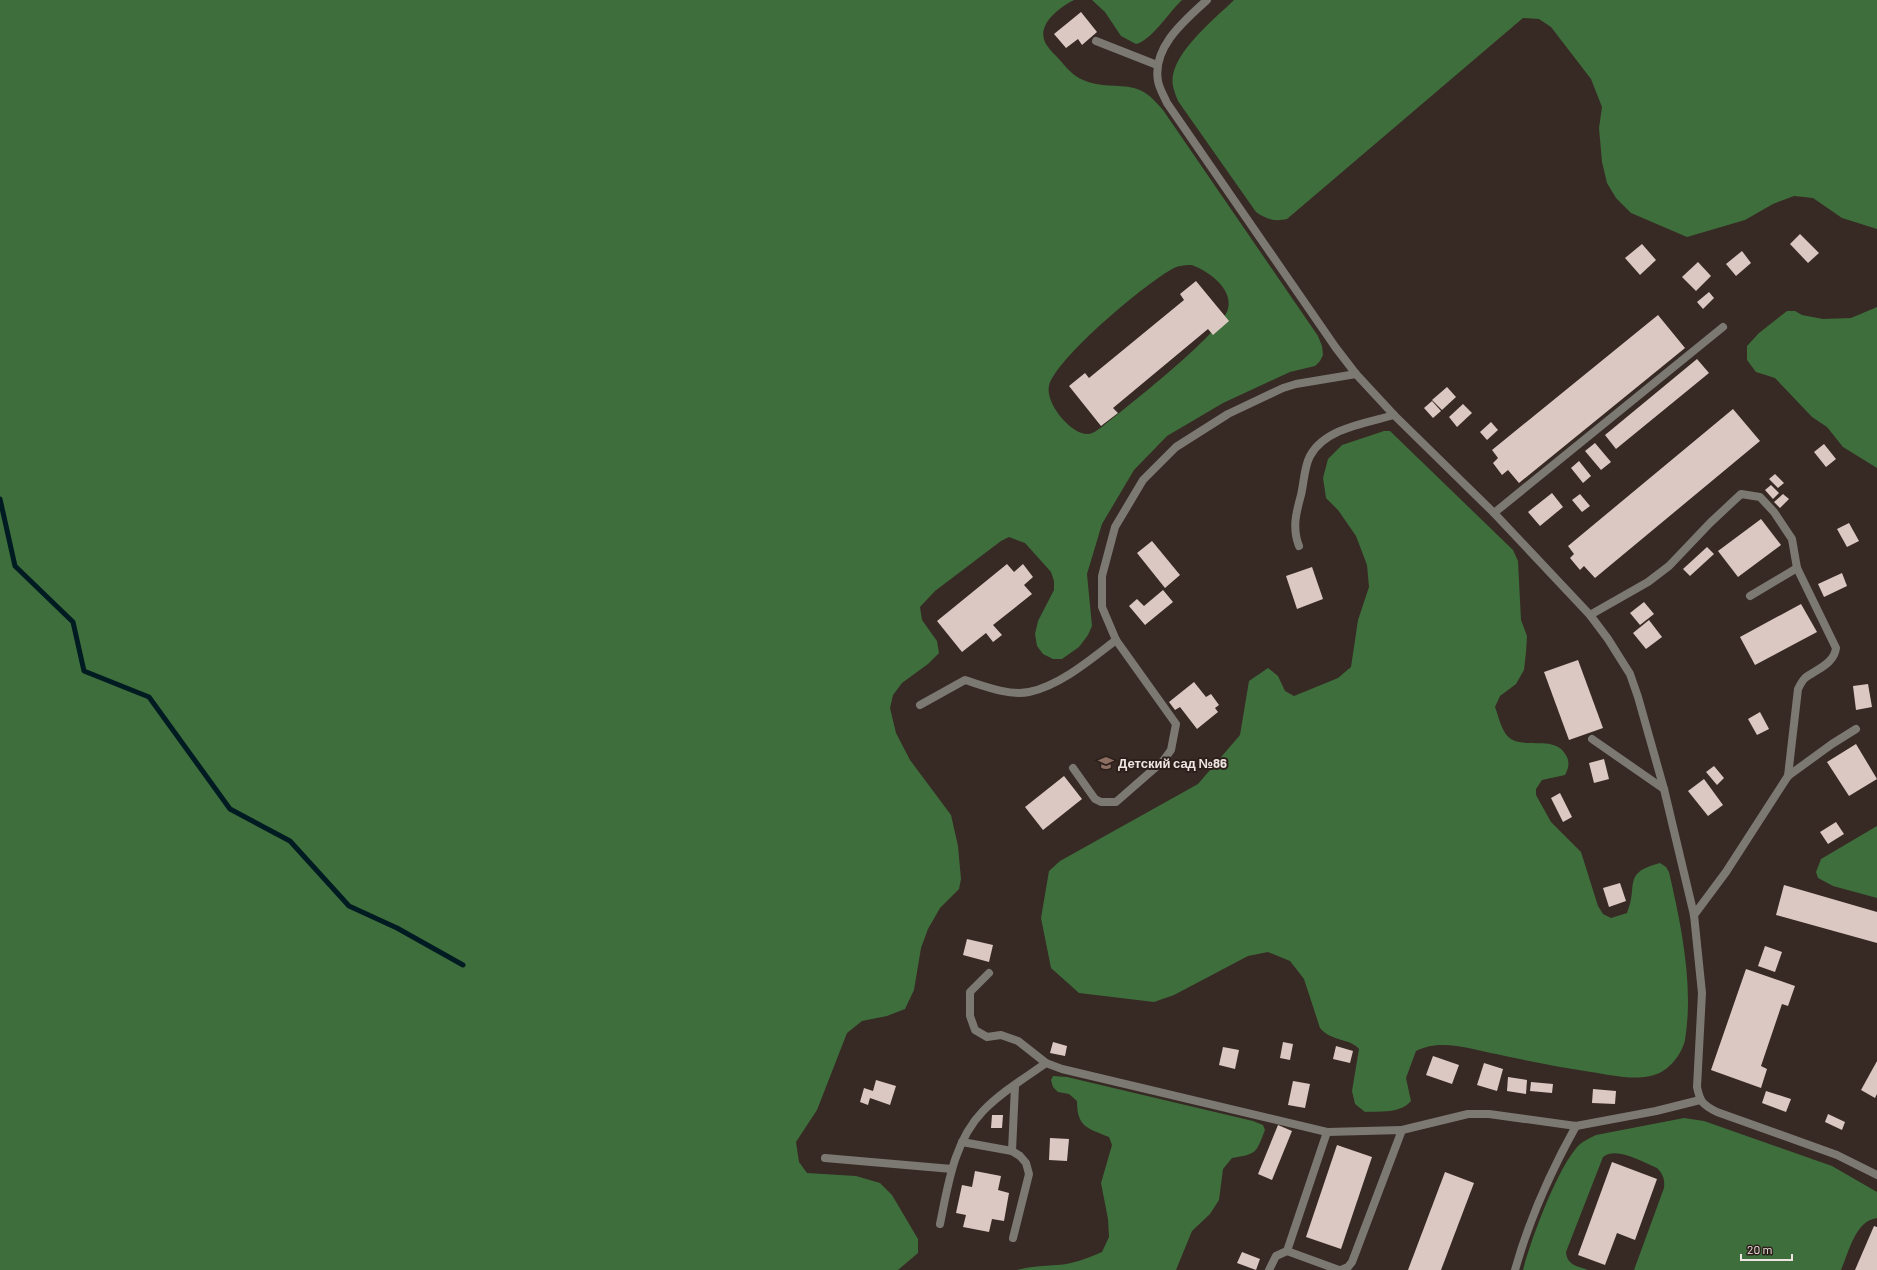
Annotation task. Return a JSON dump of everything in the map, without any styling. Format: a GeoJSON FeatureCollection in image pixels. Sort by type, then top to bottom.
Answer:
{"type":"FeatureCollection","features":[{"type":"Feature","properties":{"kind":"street"},"geometry":{"type":"LineString","coordinates":[[1207,0],[1176,30],[1168,42],[1157,65],[1158,83],[1167,103],[1336,348],[1356,374],[1394,415],[1494,513],[1590,615],[1608,639],[1630,674],[1664,789],[1694,915],[1702,993],[1697,1087],[1700,1100],[1707,1107],[1717,1112],[1837,1155],[1877,1175]]}},
{"type":"Feature","properties":{"kind":"street"},"geometry":{"type":"LineString","coordinates":[[1096,41],[1157,65]]}},
{"type":"Feature","properties":{"kind":"street"},"geometry":{"type":"LineString","coordinates":[[1494,513],[1723,327]]}},
{"type":"Feature","properties":{"kind":"street"},"geometry":{"type":"LineString","coordinates":[[1073,768],[1095,799],[1101,802],[1116,802],[1163,761],[1172,750],[1176,724],[1116,640],[1102,607],[1102,576],[1116,527],[1143,480],[1176,447],[1228,414],[1283,388],[1296,384],[1356,374]]}},
{"type":"Feature","properties":{"kind":"street"},"geometry":{"type":"LineString","coordinates":[[1299,546],[1295,536],[1295,518],[1310,456],[1320,443],[1335,434],[1394,415]]}},
{"type":"Feature","properties":{"kind":"street"},"geometry":{"type":"LineString","coordinates":[[1590,615],[1648,582],[1669,566],[1710,523],[1741,494],[1760,497],[1774,512],[1792,539],[1797,568],[1836,648],[1835,656],[1828,663],[1804,679],[1798,689],[1788,776]]}},
{"type":"Feature","properties":{"kind":"street"},"geometry":{"type":"LineString","coordinates":[[1750,596],[1797,568]]}},
{"type":"Feature","properties":{"kind":"street"},"geometry":{"type":"LineString","coordinates":[[920,705],[965,680],[1013,692],[1029,692],[1066,677],[1116,640]]}},
{"type":"Feature","properties":{"kind":"street"},"geometry":{"type":"LineString","coordinates":[[1694,915],[1726,872],[1788,776],[1832,744],[1856,729]]}},
{"type":"Feature","properties":{"kind":"street"},"geometry":{"type":"LineString","coordinates":[[1592,739],[1664,789]]}},
{"type":"Feature","properties":{"kind":"street"},"geometry":{"type":"LineString","coordinates":[[989,973],[970,992],[970,1016],[975,1030],[987,1037],[1001,1035],[1018,1040],[1046,1062],[1069,1070],[1328,1132],[1402,1130],[1468,1114],[1489,1114],[1576,1126],[1656,1111],[1700,1100]]}},
{"type":"Feature","properties":{"kind":"street"},"geometry":{"type":"LineString","coordinates":[[940,1224],[952,1169],[962,1142],[982,1111],[1046,1062]]}},
{"type":"Feature","properties":{"kind":"street"},"geometry":{"type":"LineString","coordinates":[[1012,1151],[1015,1086]]}},
{"type":"Feature","properties":{"kind":"street"},"geometry":{"type":"LineString","coordinates":[[1515,1270],[1520,1251],[1557,1162],[1576,1126]]}},
{"type":"Feature","properties":{"kind":"street"},"geometry":{"type":"LineString","coordinates":[[1270,1270],[1276,1256],[1287,1251],[1340,1270],[1348,1267],[1352,1262],[1402,1130]]}},
{"type":"Feature","properties":{"kind":"street"},"geometry":{"type":"LineString","coordinates":[[1287,1251],[1328,1132]]}},
{"type":"Feature","properties":{"kind":"street"},"geometry":{"type":"LineString","coordinates":[[962,1142],[1012,1151],[1026,1162],[1029,1174],[1013,1238]]}},
{"type":"Feature","properties":{"kind":"street"},"geometry":{"type":"LineString","coordinates":[[825,1158],[952,1169]]}},
{"type":"Feature","properties":{"kind":"green space"},"geometry":{"type":"Polygon","coordinates":[[[0,0],[1074,0],[1056,12],[1046,24],[1043,37],[1047,46],[1069,70],[1079,78],[1096,84],[1139,89],[1150,97],[1163,110],[1318,336],[1322,346],[1323,355],[1315,366],[1290,372],[1223,403],[1167,436],[1134,470],[1102,524],[1087,574],[1092,626],[1088,635],[1079,647],[1062,659],[1053,659],[1043,654],[1037,646],[1035,634],[1038,621],[1054,590],[1054,581],[1051,572],[1025,543],[1009,537],[1001,541],[935,591],[920,607],[922,620],[937,641],[939,653],[928,664],[902,683],[893,695],[890,708],[896,733],[910,760],[951,815],[958,846],[961,879],[959,889],[940,908],[928,929],[921,948],[914,990],[905,1009],[887,1016],[862,1021],[847,1033],[817,1110],[796,1142],[799,1162],[807,1173],[856,1176],[880,1183],[892,1195],[918,1239],[918,1253],[898,1270],[0,1270],[0,0]],[[1192,265],[1181,266],[1174,268],[1161,276],[1144,288],[1104,322],[1067,358],[1055,374],[1049,386],[1049,393],[1055,409],[1067,424],[1081,433],[1088,434],[1093,433],[1102,427],[1171,370],[1209,335],[1222,320],[1228,309],[1229,301],[1227,294],[1218,281],[1205,271],[1192,265]]]}},
{"type":"Feature","properties":{"kind":"green space"},"geometry":{"type":"Polygon","coordinates":[[[1092,0],[1182,0],[1148,38],[1136,44],[1121,36],[1105,12],[1092,0]]]}},
{"type":"Feature","properties":{"kind":"green space"},"geometry":{"type":"Polygon","coordinates":[[[1234,0],[1877,0],[1877,229],[1842,218],[1813,198],[1794,196],[1773,204],[1745,220],[1687,237],[1631,213],[1616,198],[1607,183],[1602,162],[1599,128],[1602,107],[1591,79],[1551,27],[1539,19],[1523,18],[1287,219],[1274,220],[1267,218],[1256,212],[1178,101],[1173,86],[1173,74],[1177,63],[1185,51],[1194,39],[1234,0]]]}},
{"type":"Feature","properties":{"kind":"green space"},"geometry":{"type":"Polygon","coordinates":[[[1877,307],[1877,468],[1843,447],[1827,427],[1812,417],[1775,378],[1756,372],[1747,360],[1747,346],[1759,333],[1787,311],[1795,311],[1802,315],[1823,319],[1851,318],[1877,307]]]}},
{"type":"Feature","properties":{"kind":"green space"},"geometry":{"type":"Polygon","coordinates":[[[1384,431],[1390,431],[1513,550],[1518,561],[1521,620],[1527,636],[1524,670],[1516,684],[1500,696],[1495,707],[1504,730],[1509,738],[1520,742],[1543,743],[1557,746],[1563,750],[1567,757],[1568,766],[1565,775],[1542,780],[1536,789],[1536,795],[1551,822],[1581,852],[1598,906],[1603,914],[1611,918],[1627,913],[1630,904],[1633,882],[1640,871],[1660,863],[1666,867],[1669,872],[1682,934],[1688,998],[1685,1040],[1681,1051],[1670,1066],[1660,1073],[1646,1077],[1622,1077],[1544,1064],[1466,1047],[1435,1045],[1416,1051],[1406,1078],[1411,1101],[1396,1110],[1365,1112],[1355,1104],[1352,1091],[1359,1049],[1351,1043],[1330,1036],[1320,1028],[1304,979],[1290,961],[1268,952],[1248,956],[1174,995],[1154,1002],[1079,993],[1051,968],[1041,918],[1049,871],[1060,861],[1198,784],[1240,735],[1249,681],[1268,668],[1278,676],[1285,691],[1294,696],[1338,678],[1351,667],[1358,620],[1369,587],[1367,565],[1356,536],[1338,510],[1326,498],[1323,478],[1328,459],[1342,445],[1384,431]]]}},
{"type":"Feature","properties":{"kind":"green space"},"geometry":{"type":"Polygon","coordinates":[[[1877,826],[1877,898],[1833,886],[1818,878],[1816,872],[1821,859],[1877,826]]]}},
{"type":"Feature","properties":{"kind":"green space"},"geometry":{"type":"Polygon","coordinates":[[[1053,1076],[1067,1077],[1253,1121],[1263,1125],[1265,1130],[1257,1148],[1246,1155],[1232,1158],[1223,1169],[1219,1200],[1210,1214],[1192,1231],[1176,1270],[1017,1270],[1075,1262],[1102,1252],[1109,1237],[1108,1219],[1101,1183],[1112,1145],[1109,1137],[1089,1129],[1081,1121],[1077,1110],[1077,1101],[1069,1094],[1058,1092],[1053,1087],[1051,1080],[1053,1076]]]}},
{"type":"Feature","properties":{"kind":"green space"},"geometry":{"type":"Polygon","coordinates":[[[1684,1118],[1704,1121],[1832,1166],[1877,1192],[1877,1218],[1869,1220],[1858,1231],[1850,1246],[1841,1270],[1634,1270],[1664,1188],[1664,1179],[1657,1168],[1630,1156],[1615,1153],[1603,1157],[1566,1252],[1570,1262],[1576,1266],[1588,1270],[1523,1270],[1538,1223],[1553,1187],[1578,1146],[1596,1135],[1684,1118]]]}},
{"type":"Feature","properties":{"kind":"building"},"geometry":{"type":"Polygon","coordinates":[[[1081,12],[1097,32],[1082,45],[1078,39],[1066,48],[1054,34],[1081,12]]]}},
{"type":"Feature","properties":{"kind":"building"},"geometry":{"type":"Polygon","coordinates":[[[1800,234],[1819,253],[1808,263],[1790,244],[1800,234]]]}},
{"type":"Feature","properties":{"kind":"building"},"geometry":{"type":"Polygon","coordinates":[[[1642,244],[1656,260],[1640,275],[1625,258],[1642,244]]]}},
{"type":"Feature","properties":{"kind":"building"},"geometry":{"type":"Polygon","coordinates":[[[1742,251],[1751,263],[1736,276],[1726,264],[1742,251]]]}},
{"type":"Feature","properties":{"kind":"building"},"geometry":{"type":"Polygon","coordinates":[[[1698,262],[1711,276],[1696,291],[1682,277],[1698,262]]]}},
{"type":"Feature","properties":{"kind":"building"},"geometry":{"type":"Polygon","coordinates":[[[1196,281],[1229,321],[1213,335],[1208,329],[1113,408],[1118,413],[1101,426],[1069,386],[1085,373],[1089,378],[1184,300],[1180,294],[1196,281]]]}},
{"type":"Feature","properties":{"kind":"building"},"geometry":{"type":"Polygon","coordinates":[[[1709,292],[1714,298],[1703,309],[1697,302],[1709,292]]]}},
{"type":"Feature","properties":{"kind":"building"},"geometry":{"type":"Polygon","coordinates":[[[1658,315],[1685,348],[1519,483],[1508,470],[1502,475],[1493,463],[1498,458],[1492,450],[1658,315]]]}},
{"type":"Feature","properties":{"kind":"building"},"geometry":{"type":"Polygon","coordinates":[[[1697,359],[1709,373],[1616,449],[1605,435],[1697,359]]]}},
{"type":"Feature","properties":{"kind":"building"},"geometry":{"type":"Polygon","coordinates":[[[1447,387],[1456,397],[1442,410],[1432,400],[1447,387]]]}},
{"type":"Feature","properties":{"kind":"building"},"geometry":{"type":"Polygon","coordinates":[[[1432,401],[1441,411],[1433,418],[1424,408],[1432,401]]]}},
{"type":"Feature","properties":{"kind":"building"},"geometry":{"type":"Polygon","coordinates":[[[1463,404],[1472,413],[1457,427],[1449,417],[1463,404]]]}},
{"type":"Feature","properties":{"kind":"building"},"geometry":{"type":"Polygon","coordinates":[[[1733,409],[1760,441],[1595,578],[1584,566],[1580,570],[1570,558],[1574,554],[1568,546],[1733,409]]]}},
{"type":"Feature","properties":{"kind":"building"},"geometry":{"type":"Polygon","coordinates":[[[1491,422],[1498,430],[1487,440],[1480,432],[1491,422]]]}},
{"type":"Feature","properties":{"kind":"building"},"geometry":{"type":"Polygon","coordinates":[[[1595,443],[1611,462],[1601,470],[1585,451],[1595,443]]]}},
{"type":"Feature","properties":{"kind":"building"},"geometry":{"type":"Polygon","coordinates":[[[1824,444],[1836,459],[1826,467],[1814,452],[1824,444]]]}},
{"type":"Feature","properties":{"kind":"building"},"geometry":{"type":"Polygon","coordinates":[[[1579,461],[1591,476],[1583,483],[1571,468],[1579,461]]]}},
{"type":"Feature","properties":{"kind":"building"},"geometry":{"type":"Polygon","coordinates":[[[1775,474],[1784,483],[1778,488],[1769,479],[1775,474]]]}},
{"type":"Feature","properties":{"kind":"building"},"geometry":{"type":"Polygon","coordinates":[[[1771,485],[1779,493],[1773,499],[1765,490],[1771,485]]]}},
{"type":"Feature","properties":{"kind":"building"},"geometry":{"type":"Polygon","coordinates":[[[1552,493],[1563,507],[1540,526],[1528,512],[1552,493]]]}},
{"type":"Feature","properties":{"kind":"building"},"geometry":{"type":"Polygon","coordinates":[[[1580,494],[1590,506],[1582,512],[1572,500],[1580,494]]]}},
{"type":"Feature","properties":{"kind":"building"},"geometry":{"type":"Polygon","coordinates":[[[1783,494],[1789,499],[1780,508],[1774,502],[1783,494]]]}},
{"type":"Feature","properties":{"kind":"building"},"geometry":{"type":"Polygon","coordinates":[[[1761,519],[1781,545],[1738,577],[1718,551],[1761,519]]]}},
{"type":"Feature","properties":{"kind":"building"},"geometry":{"type":"Polygon","coordinates":[[[1849,523],[1859,541],[1847,547],[1837,529],[1849,523]]]}},
{"type":"Feature","properties":{"kind":"building"},"geometry":{"type":"Polygon","coordinates":[[[1152,541],[1180,575],[1165,588],[1137,553],[1152,541]]]}},
{"type":"Feature","properties":{"kind":"building"},"geometry":{"type":"Polygon","coordinates":[[[1707,547],[1714,554],[1690,576],[1683,569],[1707,547]]]}},
{"type":"Feature","properties":{"kind":"building"},"geometry":{"type":"Polygon","coordinates":[[[1007,564],[1014,572],[1023,564],[1033,577],[1024,585],[1032,594],[993,625],[1002,635],[993,642],[986,633],[962,652],[937,621],[1007,564]]]}},
{"type":"Feature","properties":{"kind":"building"},"geometry":{"type":"Polygon","coordinates":[[[1312,567],[1323,599],[1297,609],[1286,576],[1312,567]]]}},
{"type":"Feature","properties":{"kind":"building"},"geometry":{"type":"Polygon","coordinates":[[[1842,573],[1847,586],[1824,597],[1818,584],[1842,573]]]}},
{"type":"Feature","properties":{"kind":"building"},"geometry":{"type":"Polygon","coordinates":[[[1163,590],[1173,602],[1145,625],[1129,606],[1137,599],[1144,606],[1163,590]]]}},
{"type":"Feature","properties":{"kind":"building"},"geometry":{"type":"Polygon","coordinates":[[[1644,602],[1654,614],[1640,625],[1630,613],[1644,602]]]}},
{"type":"Feature","properties":{"kind":"building"},"geometry":{"type":"Polygon","coordinates":[[[1801,604],[1817,632],[1755,665],[1740,637],[1801,604]]]}},
{"type":"Feature","properties":{"kind":"building"},"geometry":{"type":"Polygon","coordinates":[[[1649,620],[1662,637],[1646,649],[1633,633],[1649,620]]]}},
{"type":"Feature","properties":{"kind":"building"},"geometry":{"type":"Polygon","coordinates":[[[1578,660],[1603,728],[1569,740],[1544,672],[1578,660]]]}},
{"type":"Feature","properties":{"kind":"building"},"geometry":{"type":"Polygon","coordinates":[[[1194,682],[1206,697],[1211,694],[1219,705],[1215,708],[1218,712],[1197,729],[1180,707],[1175,710],[1169,702],[1194,682]]]}},
{"type":"Feature","properties":{"kind":"building"},"geometry":{"type":"Polygon","coordinates":[[[1868,684],[1872,707],[1856,710],[1853,686],[1868,684]]]}},
{"type":"Feature","properties":{"kind":"building"},"geometry":{"type":"Polygon","coordinates":[[[1760,712],[1769,729],[1757,735],[1748,719],[1760,712]]]}},
{"type":"Feature","properties":{"kind":"building"},"geometry":{"type":"Polygon","coordinates":[[[1856,744],[1877,779],[1849,796],[1827,762],[1856,744]]]}},
{"type":"Feature","properties":{"kind":"building"},"geometry":{"type":"Polygon","coordinates":[[[1604,759],[1609,779],[1594,783],[1589,763],[1604,759]]]}},
{"type":"Feature","properties":{"kind":"building"},"geometry":{"type":"Polygon","coordinates":[[[1714,766],[1724,778],[1717,785],[1706,772],[1714,766]]]}},
{"type":"Feature","properties":{"kind":"building"},"geometry":{"type":"Polygon","coordinates":[[[1064,776],[1082,799],[1043,830],[1025,807],[1064,776]]]}},
{"type":"Feature","properties":{"kind":"building"},"geometry":{"type":"Polygon","coordinates":[[[1704,779],[1723,805],[1708,816],[1688,791],[1704,779]]]}},
{"type":"Feature","properties":{"kind":"building"},"geometry":{"type":"Polygon","coordinates":[[[1560,793],[1572,817],[1563,822],[1551,798],[1560,793]]]}},
{"type":"Feature","properties":{"kind":"building"},"geometry":{"type":"Polygon","coordinates":[[[1836,822],[1844,834],[1828,844],[1820,832],[1836,822]]]}},
{"type":"Feature","properties":{"kind":"building"},"geometry":{"type":"Polygon","coordinates":[[[1620,883],[1626,901],[1609,907],[1603,888],[1620,883]]]}},
{"type":"Feature","properties":{"kind":"building"},"geometry":{"type":"Polygon","coordinates":[[[1784,885],[1877,912],[1877,943],[1776,915],[1784,885]]]}},
{"type":"Feature","properties":{"kind":"building"},"geometry":{"type":"Polygon","coordinates":[[[967,939],[993,945],[989,962],[963,955],[967,939]]]}},
{"type":"Feature","properties":{"kind":"building"},"geometry":{"type":"Polygon","coordinates":[[[1765,946],[1782,952],[1775,972],[1758,966],[1765,946]]]}},
{"type":"Feature","properties":{"kind":"building"},"geometry":{"type":"Polygon","coordinates":[[[1746,969],[1795,986],[1788,1006],[1782,1004],[1761,1066],[1767,1069],[1761,1088],[1711,1070],[1746,969]]]}},
{"type":"Feature","properties":{"kind":"building"},"geometry":{"type":"Polygon","coordinates":[[[1053,1042],[1067,1046],[1065,1056],[1050,1053],[1053,1042]]]}},
{"type":"Feature","properties":{"kind":"building"},"geometry":{"type":"Polygon","coordinates":[[[1283,1042],[1293,1044],[1290,1060],[1280,1058],[1283,1042]]]}},
{"type":"Feature","properties":{"kind":"building"},"geometry":{"type":"Polygon","coordinates":[[[1336,1046],[1353,1051],[1350,1063],[1333,1059],[1336,1046]]]}},
{"type":"Feature","properties":{"kind":"building"},"geometry":{"type":"Polygon","coordinates":[[[1223,1047],[1239,1050],[1235,1069],[1219,1065],[1223,1047]]]}},
{"type":"Feature","properties":{"kind":"building"},"geometry":{"type":"Polygon","coordinates":[[[1433,1056],[1459,1065],[1452,1084],[1426,1075],[1433,1056]]]}},
{"type":"Feature","properties":{"kind":"building"},"geometry":{"type":"Polygon","coordinates":[[[1877,1061],[1877,1094],[1875,1098],[1861,1090],[1877,1061]]]}},
{"type":"Feature","properties":{"kind":"building"},"geometry":{"type":"Polygon","coordinates":[[[1484,1063],[1503,1069],[1497,1091],[1477,1085],[1484,1063]]]}},
{"type":"Feature","properties":{"kind":"building"},"geometry":{"type":"Polygon","coordinates":[[[1508,1077],[1527,1080],[1526,1094],[1507,1091],[1508,1077]]]}},
{"type":"Feature","properties":{"kind":"building"},"geometry":{"type":"Polygon","coordinates":[[[876,1080],[896,1086],[890,1105],[870,1098],[868,1105],[860,1102],[864,1088],[873,1091],[876,1080]]]}},
{"type":"Feature","properties":{"kind":"building"},"geometry":{"type":"Polygon","coordinates":[[[1293,1081],[1310,1084],[1305,1108],[1288,1105],[1293,1081]]]}},
{"type":"Feature","properties":{"kind":"building"},"geometry":{"type":"Polygon","coordinates":[[[1531,1082],[1553,1084],[1552,1093],[1530,1091],[1531,1082]]]}},
{"type":"Feature","properties":{"kind":"building"},"geometry":{"type":"Polygon","coordinates":[[[1593,1089],[1616,1091],[1615,1104],[1592,1103],[1593,1089]]]}},
{"type":"Feature","properties":{"kind":"building"},"geometry":{"type":"Polygon","coordinates":[[[1766,1091],[1791,1099],[1786,1112],[1762,1103],[1766,1091]]]}},
{"type":"Feature","properties":{"kind":"building"},"geometry":{"type":"Polygon","coordinates":[[[1828,1114],[1845,1122],[1842,1130],[1825,1122],[1828,1114]]]}},
{"type":"Feature","properties":{"kind":"building"},"geometry":{"type":"Polygon","coordinates":[[[992,1115],[1003,1115],[1002,1128],[991,1128],[992,1115]]]}},
{"type":"Feature","properties":{"kind":"building"},"geometry":{"type":"Polygon","coordinates":[[[1278,1125],[1292,1131],[1272,1180],[1258,1174],[1278,1125]]]}},
{"type":"Feature","properties":{"kind":"building"},"geometry":{"type":"Polygon","coordinates":[[[1050,1138],[1069,1139],[1067,1161],[1049,1160],[1050,1138]]]}},
{"type":"Feature","properties":{"kind":"building"},"geometry":{"type":"Polygon","coordinates":[[[1337,1145],[1372,1157],[1341,1249],[1306,1237],[1337,1145]]]}},
{"type":"Feature","properties":{"kind":"building"},"geometry":{"type":"Polygon","coordinates":[[[1612,1162],[1657,1179],[1635,1240],[1617,1233],[1605,1265],[1578,1255],[1612,1162]]]}},
{"type":"Feature","properties":{"kind":"building"},"geometry":{"type":"Polygon","coordinates":[[[975,1171],[1001,1176],[998,1190],[1009,1193],[1004,1221],[992,1219],[989,1232],[963,1227],[966,1215],[956,1213],[962,1185],[972,1187],[975,1171]]]}},
{"type":"Feature","properties":{"kind":"building"},"geometry":{"type":"Polygon","coordinates":[[[1445,1172],[1474,1183],[1441,1270],[1408,1270],[1445,1172]]]}},
{"type":"Feature","properties":{"kind":"building"},"geometry":{"type":"Polygon","coordinates":[[[1874,1226],[1877,1227],[1877,1270],[1855,1270],[1874,1226]]]}},
{"type":"Feature","properties":{"kind":"building"},"geometry":{"type":"Polygon","coordinates":[[[1242,1252],[1260,1259],[1256,1270],[1237,1263],[1242,1252]]]}},
{"type":"Feature","properties":{"kind":"waterway"},"geometry":{"type":"LineString","coordinates":[[0,499],[15,566],[73,622],[84,671],[149,697],[230,809],[290,841],[349,906],[397,928],[463,965]]}},
{"type":"Feature","properties":{"kind":"place","name":"Детский сад №86"},"geometry":{"type":"Point","coordinates":[1106,763]}}]}
